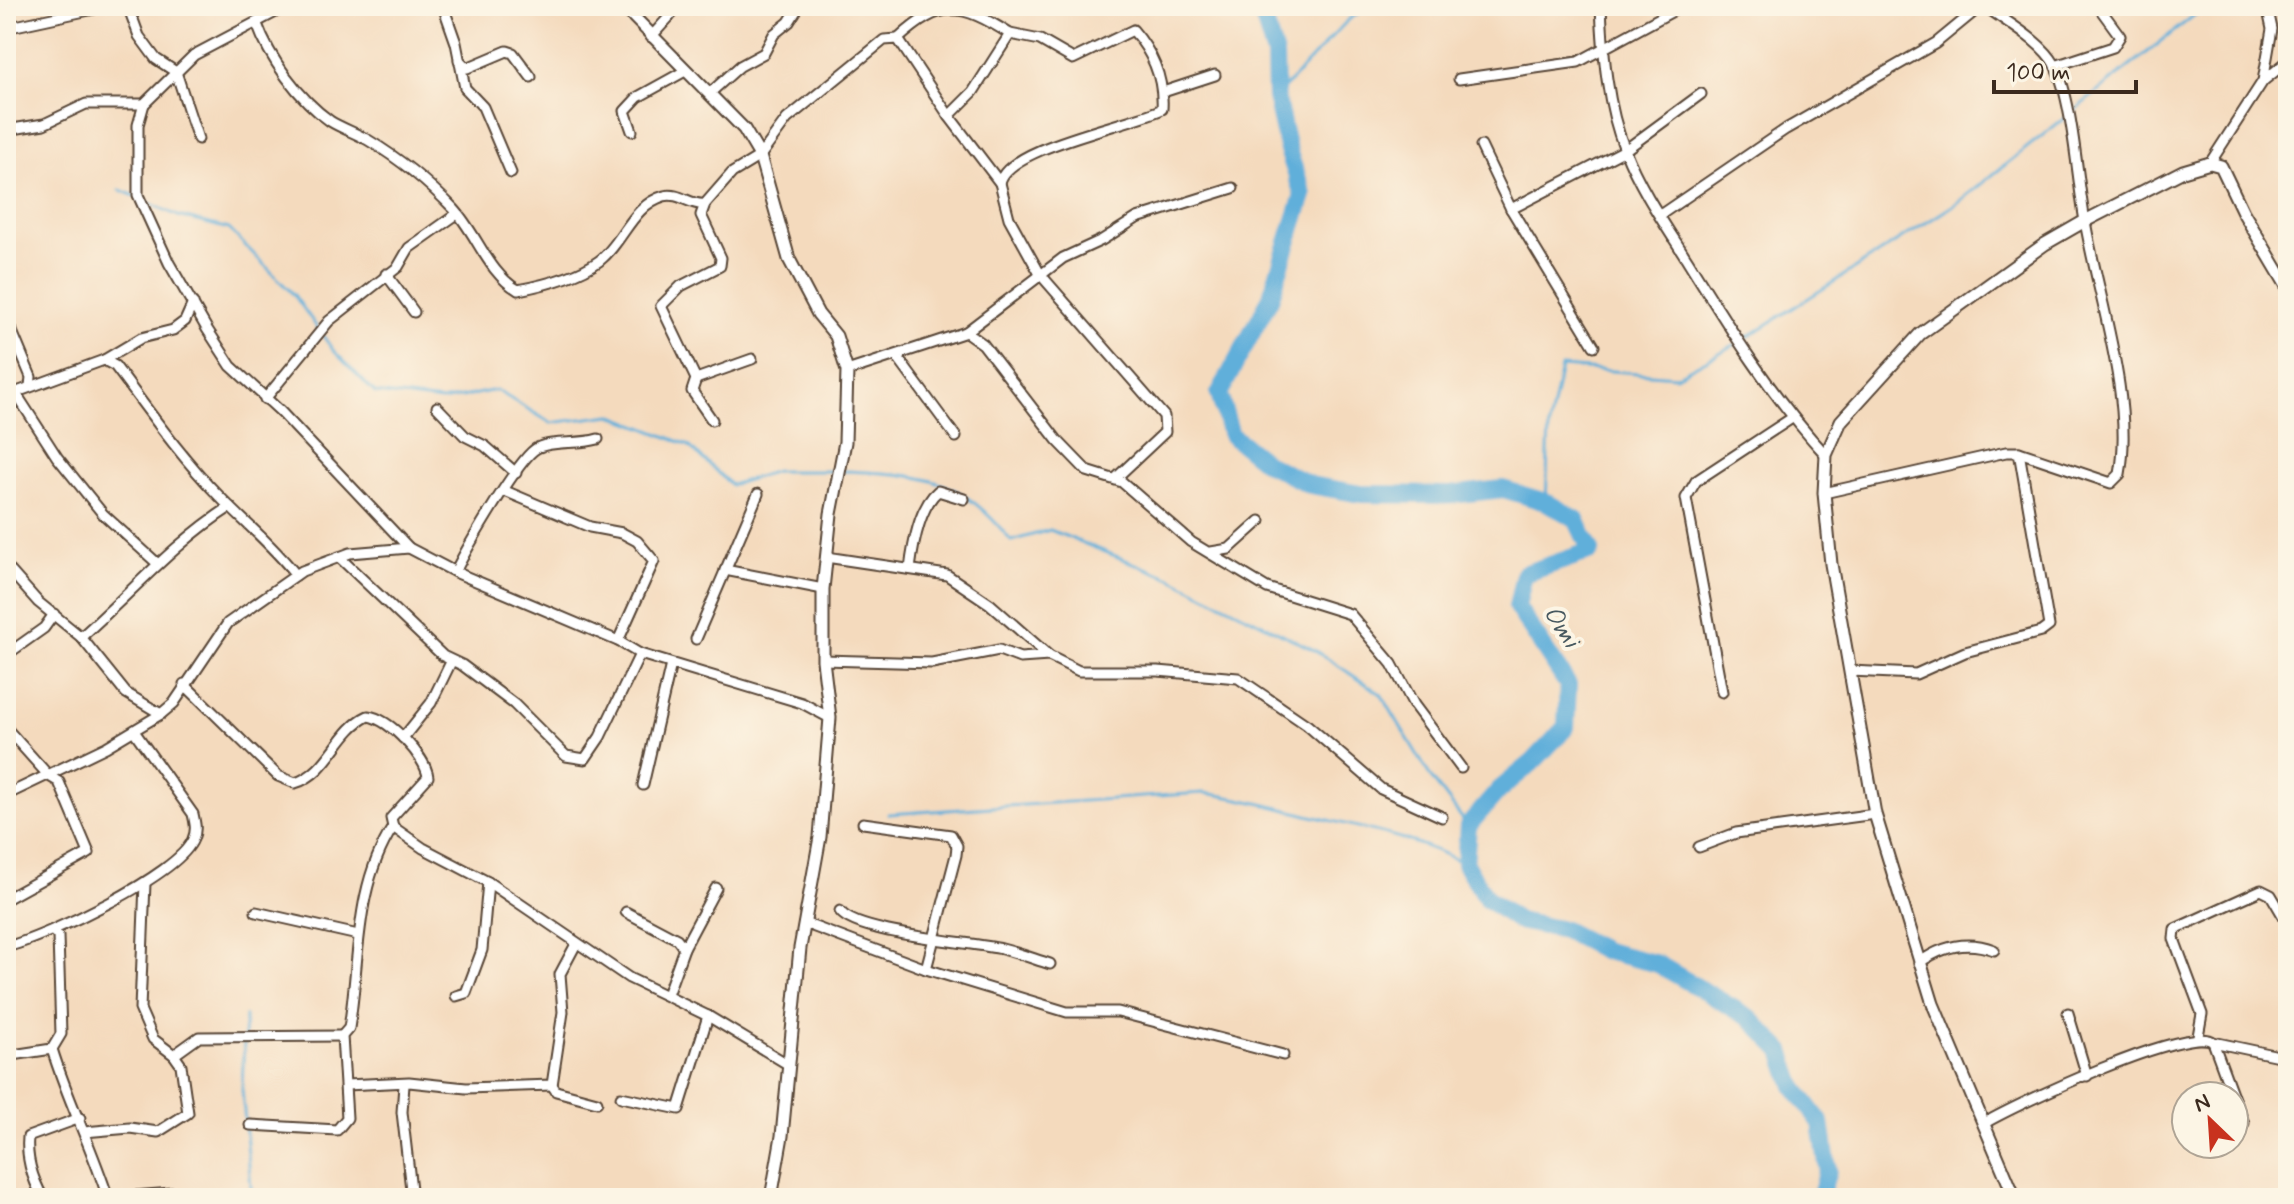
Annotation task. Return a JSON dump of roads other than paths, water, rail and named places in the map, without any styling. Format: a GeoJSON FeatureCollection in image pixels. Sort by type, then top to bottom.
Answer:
{"type":"FeatureCollection","features":[{"type":"Feature","properties":{"kind":"street"},"geometry":{"type":"LineString","coordinates":[[6,28],[108,6]]}},
{"type":"Feature","properties":{"kind":"street"},"geometry":{"type":"LineString","coordinates":[[128,6],[139,36],[156,59],[176,72],[198,139]]}},
{"type":"Feature","properties":{"kind":"street"},"geometry":{"type":"LineString","coordinates":[[287,6],[194,55],[144,104],[138,125],[138,195],[193,303],[231,366],[409,548],[455,572],[618,641],[640,654],[802,703],[830,718]]}},
{"type":"Feature","properties":{"kind":"street"},"geometry":{"type":"LineString","coordinates":[[443,6],[465,88],[483,107],[511,173]]}},
{"type":"Feature","properties":{"kind":"street"},"geometry":{"type":"LineString","coordinates":[[623,6],[744,129],[760,156],[789,259],[818,314],[836,336],[847,371],[845,442],[823,589],[823,660],[830,718],[820,837],[804,923],[771,1198]]}},
{"type":"Feature","properties":{"kind":"street"},"geometry":{"type":"LineString","coordinates":[[651,37],[679,6]]}},
{"type":"Feature","properties":{"kind":"street"},"geometry":{"type":"LineString","coordinates":[[710,93],[740,66],[764,53],[799,6]]}},
{"type":"Feature","properties":{"kind":"street"},"geometry":{"type":"LineString","coordinates":[[1601,6],[1603,51],[1625,150],[1660,215],[1729,327],[1792,418],[1826,455]]}},
{"type":"Feature","properties":{"kind":"street"},"geometry":{"type":"LineString","coordinates":[[1459,79],[1578,62],[1682,6]]}},
{"type":"Feature","properties":{"kind":"street"},"geometry":{"type":"LineString","coordinates":[[1660,215],[1786,129],[1936,43],[1983,6],[2045,53],[2055,66],[2071,128],[2085,221],[2122,407],[2120,474],[2111,483],[2019,452],[1824,493]]}},
{"type":"Feature","properties":{"kind":"street"},"geometry":{"type":"LineString","coordinates":[[2055,66],[2113,47],[2120,36],[2098,6]]}},
{"type":"Feature","properties":{"kind":"street"},"geometry":{"type":"LineString","coordinates":[[2263,81],[2272,29],[2267,6]]}},
{"type":"Feature","properties":{"kind":"street"},"geometry":{"type":"LineString","coordinates":[[712,420],[692,391],[696,379],[661,306],[681,286],[720,266],[721,258],[701,215],[705,204],[732,173],[760,156],[787,119],[884,40],[898,39],[922,13],[935,9],[955,8],[981,15],[1010,34],[1040,40],[1073,59],[1133,30],[1146,46],[1163,92],[1162,109],[1145,117],[1070,138],[1010,167],[1000,183]]}},
{"type":"Feature","properties":{"kind":"street"},"geometry":{"type":"LineString","coordinates":[[257,24],[264,42],[292,82],[331,122],[372,142],[457,214],[480,243],[490,263],[518,290],[559,280],[599,260],[638,213],[659,198],[680,196],[696,205],[705,204]]}},
{"type":"Feature","properties":{"kind":"street"},"geometry":{"type":"LineString","coordinates":[[949,116],[973,92],[1010,34]]}},
{"type":"Feature","properties":{"kind":"street"},"geometry":{"type":"LineString","coordinates":[[898,39],[949,116],[1000,183],[1009,218],[1040,274],[1164,416],[1165,432],[1115,479]]}},
{"type":"Feature","properties":{"kind":"street"},"geometry":{"type":"LineString","coordinates":[[459,60],[467,68],[507,51],[513,53],[531,77]]}},
{"type":"Feature","properties":{"kind":"street"},"geometry":{"type":"LineString","coordinates":[[2210,163],[2263,81],[2288,61]]}},
{"type":"Feature","properties":{"kind":"street"},"geometry":{"type":"LineString","coordinates":[[632,131],[625,111],[638,97],[685,71]]}},
{"type":"Feature","properties":{"kind":"street"},"geometry":{"type":"LineString","coordinates":[[1163,92],[1215,75]]}},
{"type":"Feature","properties":{"kind":"street"},"geometry":{"type":"LineString","coordinates":[[1511,209],[1625,150],[1701,94]]}},
{"type":"Feature","properties":{"kind":"street"},"geometry":{"type":"LineString","coordinates":[[6,130],[44,124],[86,104],[144,104]]}},
{"type":"Feature","properties":{"kind":"street"},"geometry":{"type":"LineString","coordinates":[[1481,146],[1511,209],[1594,346]]}},
{"type":"Feature","properties":{"kind":"street"},"geometry":{"type":"LineString","coordinates":[[2015,1198],[1933,1004],[1875,814],[1833,579],[1824,493],[1826,455],[1841,421],[1920,334],[2045,244],[2183,171],[2210,163],[2221,166],[2243,212],[2288,288]]}},
{"type":"Feature","properties":{"kind":"street"},"geometry":{"type":"LineString","coordinates":[[847,371],[966,332],[1063,258],[1102,240],[1137,218],[1169,205],[1200,201],[1233,188]]}},
{"type":"Feature","properties":{"kind":"street"},"geometry":{"type":"LineString","coordinates":[[265,399],[329,321],[398,267],[409,248],[457,214]]}},
{"type":"Feature","properties":{"kind":"street"},"geometry":{"type":"LineString","coordinates":[[386,274],[414,312]]}},
{"type":"Feature","properties":{"kind":"street"},"geometry":{"type":"LineString","coordinates":[[158,564],[103,514],[11,394],[104,360],[141,338],[173,330],[185,321],[193,303]]}},
{"type":"Feature","properties":{"kind":"street"},"geometry":{"type":"LineString","coordinates":[[6,317],[31,377],[30,386]]}},
{"type":"Feature","properties":{"kind":"street"},"geometry":{"type":"LineString","coordinates":[[966,332],[983,344],[1057,440],[1087,471],[1115,479],[1204,550],[1267,588],[1350,614],[1392,664],[1414,705],[1461,768]]}},
{"type":"Feature","properties":{"kind":"street"},"geometry":{"type":"LineString","coordinates":[[897,357],[910,370],[956,437]]}},
{"type":"Feature","properties":{"kind":"street"},"geometry":{"type":"LineString","coordinates":[[696,379],[752,359]]}},
{"type":"Feature","properties":{"kind":"street"},"geometry":{"type":"LineString","coordinates":[[104,360],[115,366],[167,436],[230,507],[275,548],[296,575]]}},
{"type":"Feature","properties":{"kind":"street"},"geometry":{"type":"LineString","coordinates":[[437,407],[465,436],[485,446],[516,473]]}},
{"type":"Feature","properties":{"kind":"street"},"geometry":{"type":"LineString","coordinates":[[1722,692],[1686,498],[1696,481],[1792,418]]}},
{"type":"Feature","properties":{"kind":"street"},"geometry":{"type":"LineString","coordinates":[[455,572],[471,538],[526,455],[540,446],[577,446],[598,439]]}},
{"type":"Feature","properties":{"kind":"street"},"geometry":{"type":"LineString","coordinates":[[1850,671],[1916,674],[1965,652],[2041,632],[2049,626],[2019,452]]}},
{"type":"Feature","properties":{"kind":"street"},"geometry":{"type":"LineString","coordinates":[[505,491],[590,527],[622,533],[637,541],[654,561],[618,641]]}},
{"type":"Feature","properties":{"kind":"street"},"geometry":{"type":"LineString","coordinates":[[910,569],[912,546],[931,498],[938,491],[964,499]]}},
{"type":"Feature","properties":{"kind":"street"},"geometry":{"type":"LineString","coordinates":[[696,639],[758,494]]}},
{"type":"Feature","properties":{"kind":"street"},"geometry":{"type":"LineString","coordinates":[[81,637],[200,526],[230,507]]}},
{"type":"Feature","properties":{"kind":"street"},"geometry":{"type":"LineString","coordinates":[[1204,550],[1215,553],[1229,549],[1260,521]]}},
{"type":"Feature","properties":{"kind":"street"},"geometry":{"type":"LineString","coordinates":[[6,795],[49,776],[161,714],[174,703],[228,623],[296,575],[339,557],[375,549],[409,548]]}},
{"type":"Feature","properties":{"kind":"street"},"geometry":{"type":"LineString","coordinates":[[339,557],[451,662],[462,665],[514,704],[566,756],[574,759],[585,759],[600,737],[640,654]]}},
{"type":"Feature","properties":{"kind":"street"},"geometry":{"type":"LineString","coordinates":[[826,557],[933,571],[958,581],[1049,656],[1079,671],[1158,671],[1238,678],[1307,725],[1381,789],[1442,817]]}},
{"type":"Feature","properties":{"kind":"street"},"geometry":{"type":"LineString","coordinates":[[6,566],[38,602],[81,637],[126,693],[161,714]]}},
{"type":"Feature","properties":{"kind":"street"},"geometry":{"type":"LineString","coordinates":[[725,570],[823,589]]}},
{"type":"Feature","properties":{"kind":"street"},"geometry":{"type":"LineString","coordinates":[[6,655],[44,628],[54,614]]}},
{"type":"Feature","properties":{"kind":"street"},"geometry":{"type":"LineString","coordinates":[[823,660],[932,663],[999,650],[1020,658],[1049,656]]}},
{"type":"Feature","properties":{"kind":"street"},"geometry":{"type":"LineString","coordinates":[[403,738],[431,703],[451,662]]}},
{"type":"Feature","properties":{"kind":"street"},"geometry":{"type":"LineString","coordinates":[[643,785],[671,664]]}},
{"type":"Feature","properties":{"kind":"street"},"geometry":{"type":"LineString","coordinates":[[184,684],[278,776],[295,783],[315,772],[357,721],[368,716],[375,717],[403,738],[427,763],[428,777],[394,812],[393,827],[378,850],[358,935],[351,1018],[342,1036],[347,1118],[337,1130],[250,1125]]}},
{"type":"Feature","properties":{"kind":"street"},"geometry":{"type":"LineString","coordinates":[[6,728],[49,776],[59,782],[89,853],[6,899]]}},
{"type":"Feature","properties":{"kind":"street"},"geometry":{"type":"LineString","coordinates":[[6,947],[53,931],[145,883],[189,846],[196,828],[185,800],[156,766],[134,731]]}},
{"type":"Feature","properties":{"kind":"street"},"geometry":{"type":"LineString","coordinates":[[1699,847],[1736,833],[1875,814]]}},
{"type":"Feature","properties":{"kind":"street"},"geometry":{"type":"LineString","coordinates":[[863,823],[951,835],[956,841],[956,855],[926,969]]}},
{"type":"Feature","properties":{"kind":"street"},"geometry":{"type":"LineString","coordinates":[[393,827],[423,848],[488,882],[629,978],[708,1016],[789,1065]]}},
{"type":"Feature","properties":{"kind":"street"},"geometry":{"type":"LineString","coordinates":[[456,996],[466,993],[482,950],[488,882]]}},
{"type":"Feature","properties":{"kind":"street"},"geometry":{"type":"LineString","coordinates":[[84,1132],[130,1128],[158,1132],[188,1113],[185,1080],[174,1055],[153,1039],[140,1009],[145,883]]}},
{"type":"Feature","properties":{"kind":"street"},"geometry":{"type":"LineString","coordinates":[[667,995],[684,948],[716,888]]}},
{"type":"Feature","properties":{"kind":"street"},"geometry":{"type":"LineString","coordinates":[[2198,1036],[2202,1014],[2174,939],[2175,929],[2261,890],[2271,895],[2288,924]]}},
{"type":"Feature","properties":{"kind":"street"},"geometry":{"type":"LineString","coordinates":[[840,911],[844,917],[860,923],[934,941],[1001,949],[1050,964]]}},
{"type":"Feature","properties":{"kind":"street"},"geometry":{"type":"LineString","coordinates":[[256,912],[358,935]]}},
{"type":"Feature","properties":{"kind":"street"},"geometry":{"type":"LineString","coordinates":[[626,912],[677,939],[684,948]]}},
{"type":"Feature","properties":{"kind":"street"},"geometry":{"type":"LineString","coordinates":[[804,923],[926,969],[1067,1012],[1118,1012],[1283,1055]]}},
{"type":"Feature","properties":{"kind":"street"},"geometry":{"type":"LineString","coordinates":[[53,931],[58,936],[61,1034],[52,1049],[69,1107],[80,1118],[109,1198],[171,1193],[186,1198]]}},
{"type":"Feature","properties":{"kind":"street"},"geometry":{"type":"LineString","coordinates":[[576,944],[560,974],[563,1012],[552,1085],[556,1091],[597,1102]]}},
{"type":"Feature","properties":{"kind":"street"},"geometry":{"type":"LineString","coordinates":[[1919,963],[1934,952],[1963,944],[1994,950]]}},
{"type":"Feature","properties":{"kind":"street"},"geometry":{"type":"LineString","coordinates":[[2068,1013],[2087,1076]]}},
{"type":"Feature","properties":{"kind":"street"},"geometry":{"type":"LineString","coordinates":[[621,1097],[679,1109],[708,1016]]}},
{"type":"Feature","properties":{"kind":"street"},"geometry":{"type":"LineString","coordinates":[[174,1055],[199,1037],[342,1036]]}},
{"type":"Feature","properties":{"kind":"street"},"geometry":{"type":"LineString","coordinates":[[1985,1123],[2142,1052],[2198,1036],[2288,1058]]}},
{"type":"Feature","properties":{"kind":"street"},"geometry":{"type":"LineString","coordinates":[[2213,1042],[2227,1080]]}},
{"type":"Feature","properties":{"kind":"street"},"geometry":{"type":"LineString","coordinates":[[6,1056],[52,1049]]}},
{"type":"Feature","properties":{"kind":"street"},"geometry":{"type":"LineString","coordinates":[[346,1085],[404,1085],[409,1082],[466,1088],[552,1085]]}},
{"type":"Feature","properties":{"kind":"street"},"geometry":{"type":"LineString","coordinates":[[404,1085],[402,1112],[412,1198]]}},
{"type":"Feature","properties":{"kind":"street"},"geometry":{"type":"LineString","coordinates":[[43,1198],[30,1162],[28,1137],[80,1118]]}},
{"type":"Feature","properties":{"kind":"waterway","name":"Omi"},"geometry":{"type":"LineString","coordinates":[[1260,6],[1275,55],[1276,97],[1288,150],[1303,195],[1270,299],[1219,394],[1231,435],[1266,463],[1310,485],[1361,494],[1450,495],[1503,489],[1546,502],[1576,519],[1591,551],[1524,574],[1517,607],[1568,685],[1566,727],[1533,762],[1499,790],[1468,826],[1465,864],[1487,899],[1518,921],[1564,930],[1605,951],[1658,964],[1750,1018],[1782,1051],[1794,1086],[1821,1123],[1828,1170],[1820,1198]]}},
{"type":"Feature","properties":{"kind":"waterway"},"geometry":{"type":"LineString","coordinates":[[1276,97],[1347,21],[1369,6]]}},
{"type":"Feature","properties":{"kind":"waterway"},"geometry":{"type":"LineString","coordinates":[[1743,340],[1957,203],[2206,6]]}},
{"type":"Feature","properties":{"kind":"waterway"},"geometry":{"type":"LineString","coordinates":[[120,190],[135,196]]}},
{"type":"Feature","properties":{"kind":"waterway"},"geometry":{"type":"LineString","coordinates":[[145,201],[178,216],[229,229],[294,295],[333,350],[375,393],[442,401],[496,390],[551,423],[611,415],[688,445],[731,485],[776,471],[836,471]]}},
{"type":"Feature","properties":{"kind":"waterway"},"geometry":{"type":"LineString","coordinates":[[1546,502],[1549,426],[1561,367],[1676,376],[1736,344]]}},
{"type":"Feature","properties":{"kind":"waterway"},"geometry":{"type":"LineString","coordinates":[[843,471],[895,474],[938,483],[975,503],[1011,541],[1050,530],[1171,578],[1316,651],[1381,694],[1432,779],[1468,826]]}},
{"type":"Feature","properties":{"kind":"waterway"},"geometry":{"type":"LineString","coordinates":[[888,814],[1203,793],[1384,834],[1425,846],[1465,864]]}},
{"type":"Feature","properties":{"kind":"waterway"},"geometry":{"type":"LineString","coordinates":[[245,1016],[242,1089],[252,1198]]}}]}
